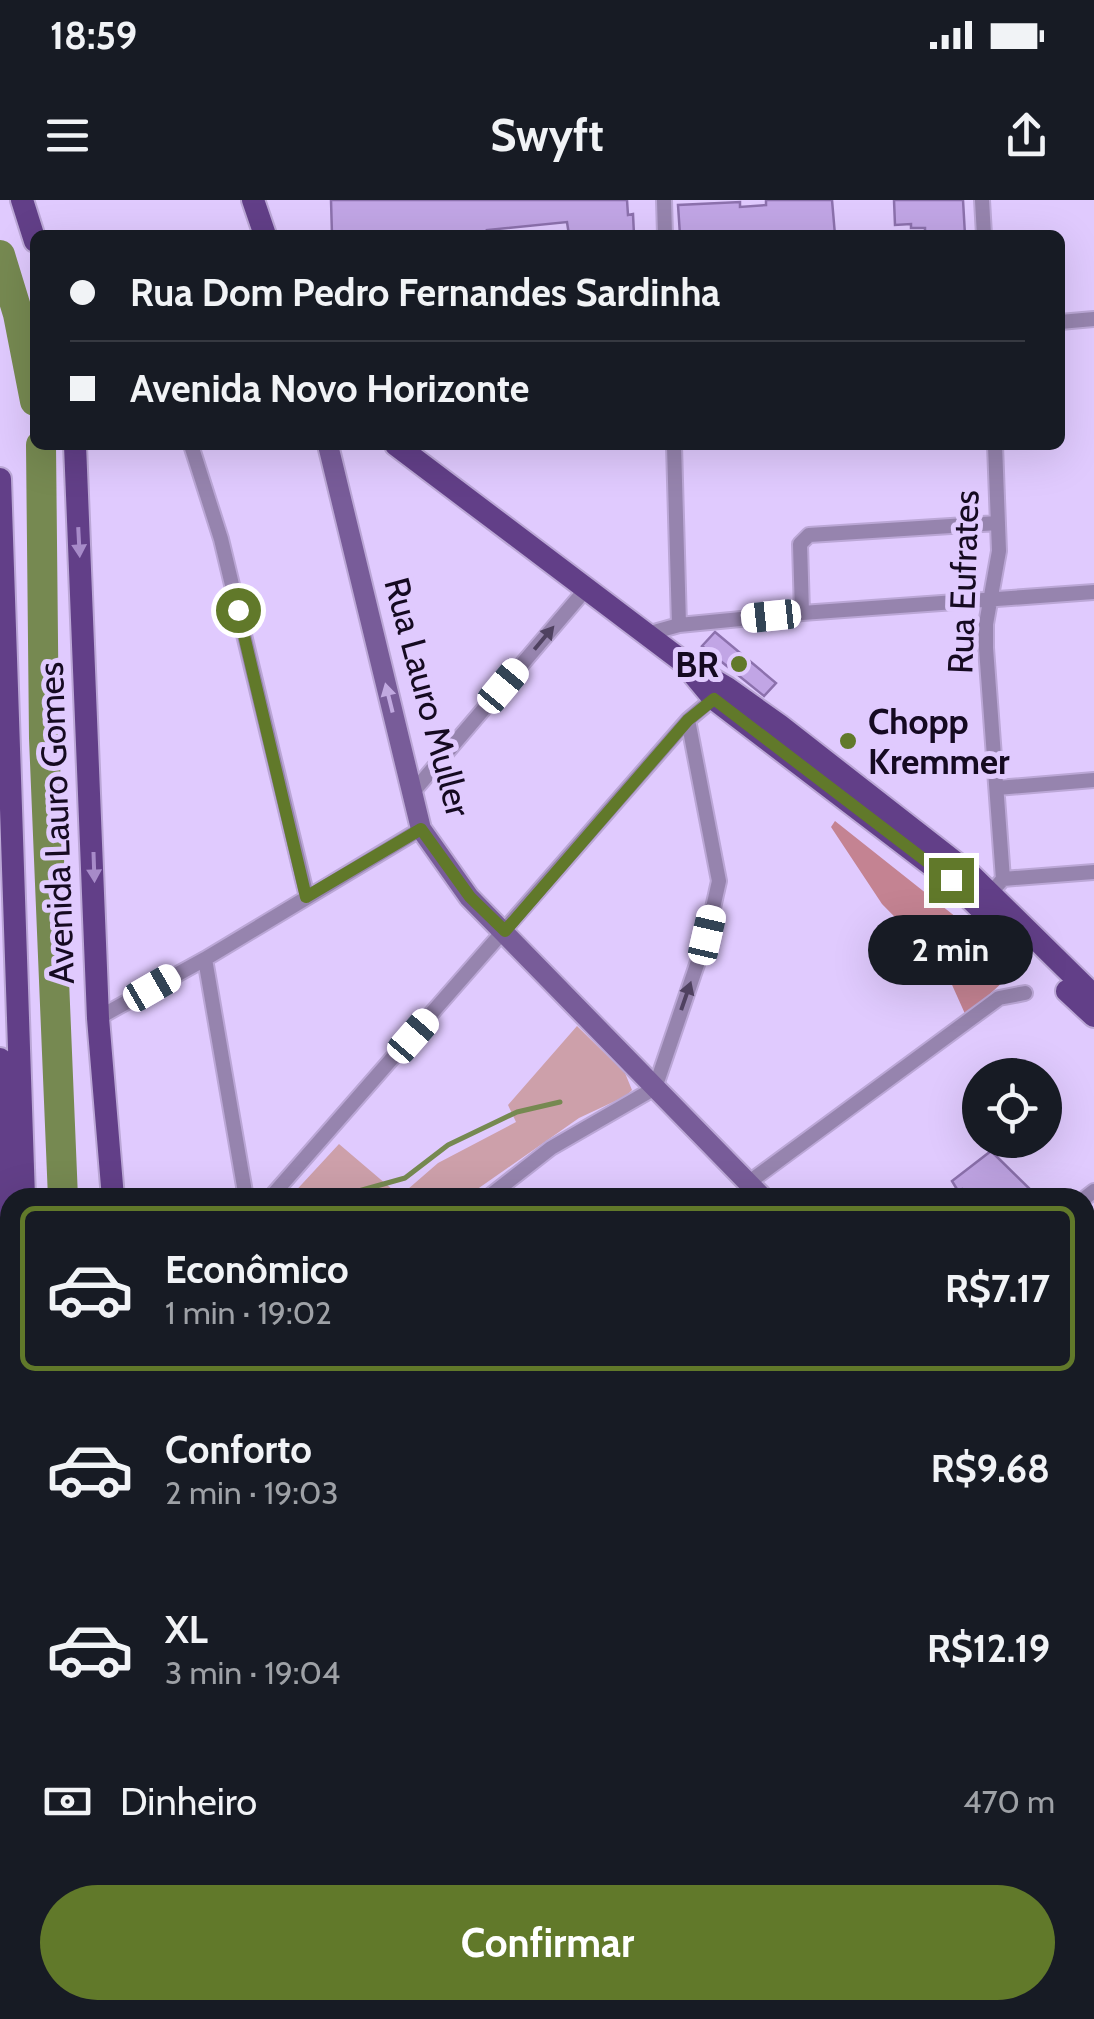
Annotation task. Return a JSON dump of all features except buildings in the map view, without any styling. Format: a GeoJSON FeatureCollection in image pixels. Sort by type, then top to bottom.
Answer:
{"type":"FeatureCollection","features":[{"type":"Feature","properties":{"kind":"main road"},"geometry":{"type":"LineString","coordinates":[[22,200],[32,230]]}},
{"type":"Feature","properties":{"kind":"main road"},"geometry":{"type":"LineString","coordinates":[[254,200],[263,230]]}},
{"type":"Feature","properties":{"kind":"main road","name":"Avenida Lauro Gomes"},"geometry":{"type":"LineString","coordinates":[[75,450],[98,1018],[112,1188]]}},
{"type":"Feature","properties":{"kind":"main road"},"geometry":{"type":"LineString","coordinates":[[403,450],[686,664],[951,880],[1094,1016]]}},
{"type":"Feature","properties":{"kind":"main road","name":"Avenida Lauro Gomes"},"geometry":{"type":"LineString","coordinates":[[0,480],[24,1188]]}},
{"type":"Feature","properties":{"kind":"main road"},"geometry":{"type":"LineString","coordinates":[[720,693],[970,874],[996,887],[1094,996]]}},
{"type":"Feature","properties":{"kind":"main road"},"geometry":{"type":"LineString","coordinates":[[0,1059],[7,1188]]}},
{"type":"Feature","properties":{"kind":"street"},"geometry":{"type":"LineString","coordinates":[[664,200],[665,230]]}},
{"type":"Feature","properties":{"kind":"street"},"geometry":{"type":"LineString","coordinates":[[982,200],[984,230]]}},
{"type":"Feature","properties":{"kind":"street"},"geometry":{"type":"LineString","coordinates":[[1065,322],[1094,320]]}},
{"type":"Feature","properties":{"kind":"street"},"geometry":{"type":"LineString","coordinates":[[193,450],[221,539],[306,897]]}},
{"type":"Feature","properties":{"kind":"street","name":"Rua Lauro Muller"},"geometry":{"type":"LineString","coordinates":[[329,450],[421,829],[470,897],[754,1188]]}},
{"type":"Feature","properties":{"kind":"street"},"geometry":{"type":"LineString","coordinates":[[674,450],[679,625]]}},
{"type":"Feature","properties":{"kind":"street","name":"Rua Eufrates"},"geometry":{"type":"LineString","coordinates":[[995,450],[999,551],[986,624],[986,648],[997,788],[996,887]]}},
{"type":"Feature","properties":{"kind":"street"},"geometry":{"type":"LineString","coordinates":[[802,613],[800,544],[809,535],[998,523]]}},
{"type":"Feature","properties":{"kind":"street"},"geometry":{"type":"LineString","coordinates":[[413,792],[586,589]]}},
{"type":"Feature","properties":{"kind":"street"},"geometry":{"type":"LineString","coordinates":[[647,634],[679,625],[802,613],[1094,592]]}},
{"type":"Feature","properties":{"kind":"street"},"geometry":{"type":"LineString","coordinates":[[279,1188],[688,720],[720,693]]}},
{"type":"Feature","properties":{"kind":"street"},"geometry":{"type":"LineString","coordinates":[[500,1188],[551,1148],[654,1088],[707,935],[718,881],[718,862],[688,720]]}},
{"type":"Feature","properties":{"kind":"street"},"geometry":{"type":"LineString","coordinates":[[997,788],[1094,780]]}},
{"type":"Feature","properties":{"kind":"street"},"geometry":{"type":"LineString","coordinates":[[98,1018],[205,959],[421,829]]}},
{"type":"Feature","properties":{"kind":"street"},"geometry":{"type":"LineString","coordinates":[[996,887],[1094,872]]}},
{"type":"Feature","properties":{"kind":"street"},"geometry":{"type":"LineString","coordinates":[[205,959],[244,1188]]}},
{"type":"Feature","properties":{"kind":"street"},"geometry":{"type":"LineString","coordinates":[[759,1188],[999,998],[1025,993]]}},
{"type":"Feature","properties":{"kind":"shaded area"},"geometry":{"type":"Polygon","coordinates":[[[835,821],[1019,967],[966,1016],[944,967],[882,904],[831,827],[835,821]]]}},
{"type":"Feature","properties":{"kind":"shaded area"},"geometry":{"type":"Polygon","coordinates":[[[577,1026],[625,1073],[632,1090],[579,1118],[479,1188],[409,1188],[438,1163],[516,1122],[508,1105],[577,1026]]]}},
{"type":"Feature","properties":{"kind":"shaded area"},"geometry":{"type":"Polygon","coordinates":[[[339,1144],[391,1188],[298,1188],[339,1144]]]}},
{"type":"Feature","properties":{"kind":"waterway"},"geometry":{"type":"LineString","coordinates":[[0,255],[18,314],[30,375]]}},
{"type":"Feature","properties":{"kind":"waterway"},"geometry":{"type":"LineString","coordinates":[[41,450],[44,738],[63,1188]]}},
{"type":"Feature","properties":{"kind":"waterway"},"geometry":{"type":"LineString","coordinates":[[369,1188],[405,1178],[448,1145],[517,1112],[560,1102]]}},
{"type":"Feature","properties":{"kind":"place","name":"BR"},"geometry":{"type":"Point","coordinates":[739,664]}},
{"type":"Feature","properties":{"kind":"place","name":"Chopp Kremmer"},"geometry":{"type":"Point","coordinates":[848,741]}},
{"type":"Feature","properties":{"kind":"route"},"geometry":{"type":"LineString","coordinates":[[238,610],[306,897],[421,829],[470,897],[505,931],[688,720],[714,699],[951,880]]}}]}
